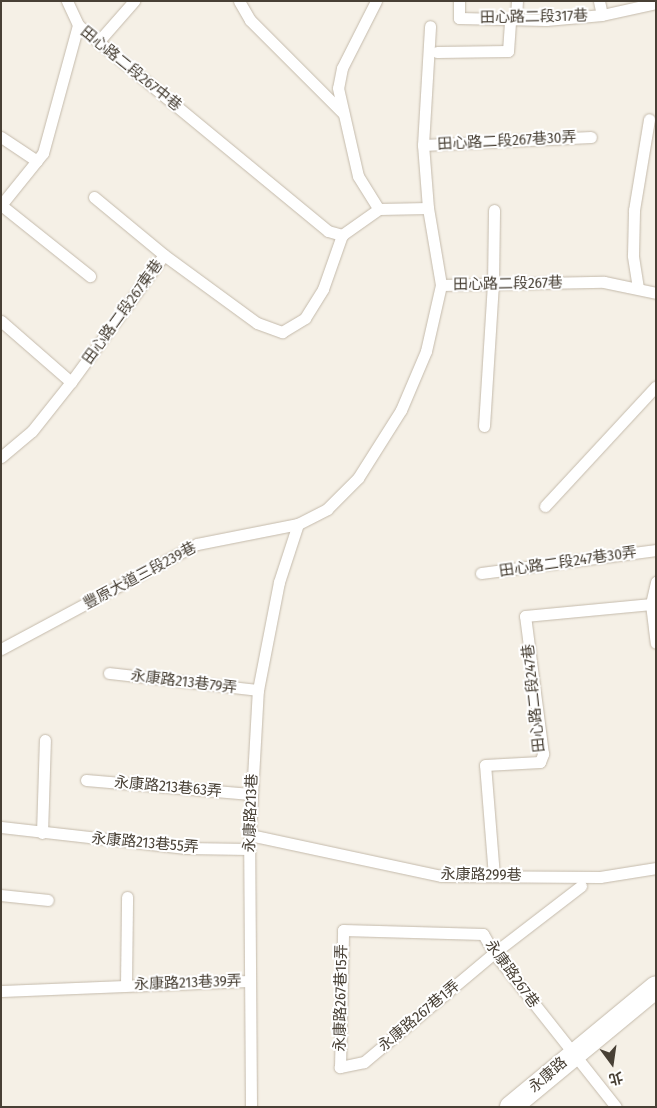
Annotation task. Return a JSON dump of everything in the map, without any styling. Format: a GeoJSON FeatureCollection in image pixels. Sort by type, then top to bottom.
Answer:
{"type":"FeatureCollection","features":[{"type":"Feature","properties":{"kind":"street","name":"永康路"},"geometry":{"type":"LineString","coordinates":[[511,1107],[571,1054],[656,987]]}},
{"type":"Feature","properties":{"kind":"lane"},"geometry":{"type":"LineString","coordinates":[[66,1],[78,25]]}},
{"type":"Feature","properties":{"kind":"lane"},"geometry":{"type":"LineString","coordinates":[[98,42],[134,1]]}},
{"type":"Feature","properties":{"kind":"lane"},"geometry":{"type":"LineString","coordinates":[[239,1],[250,20],[344,114]]}},
{"type":"Feature","properties":{"kind":"lane"},"geometry":{"type":"LineString","coordinates":[[376,1],[342,68],[338,88],[358,176],[379,209]]}},
{"type":"Feature","properties":{"kind":"lane","name":"田心路二段317巷"},"geometry":{"type":"LineString","coordinates":[[459,1],[459,18],[513,19],[602,15],[656,3]]}},
{"type":"Feature","properties":{"kind":"lane"},"geometry":{"type":"LineString","coordinates":[[438,52],[508,51],[517,1]]}},
{"type":"Feature","properties":{"kind":"lane"},"geometry":{"type":"LineString","coordinates":[[599,1],[602,15]]}},
{"type":"Feature","properties":{"kind":"lane","name":"田心路二段267中巷"},"geometry":{"type":"LineString","coordinates":[[1,205],[38,161],[54,124],[78,25],[328,231],[342,235]]}},
{"type":"Feature","properties":{"kind":"lane","name":"田心路二段267巷30弄"},"geometry":{"type":"LineString","coordinates":[[428,208],[423,145],[430,26]]}},
{"type":"Feature","properties":{"kind":"lane"},"geometry":{"type":"LineString","coordinates":[[638,288],[632,255],[634,210],[650,119]]}},
{"type":"Feature","properties":{"kind":"lane"},"geometry":{"type":"LineString","coordinates":[[1,137],[38,161]]}},
{"type":"Feature","properties":{"kind":"lane","name":"田心路二段267巷30弄"},"geometry":{"type":"LineString","coordinates":[[423,145],[591,137]]}},
{"type":"Feature","properties":{"kind":"lane"},"geometry":{"type":"LineString","coordinates":[[94,198],[164,255]]}},
{"type":"Feature","properties":{"kind":"lane"},"geometry":{"type":"LineString","coordinates":[[1,205],[90,276]]}},
{"type":"Feature","properties":{"kind":"lane"},"geometry":{"type":"LineString","coordinates":[[342,235],[379,209],[428,208]]}},
{"type":"Feature","properties":{"kind":"lane","name":"田心路二段267巷"},"geometry":{"type":"LineString","coordinates":[[428,208],[441,285],[604,282],[656,292]]}},
{"type":"Feature","properties":{"kind":"lane"},"geometry":{"type":"LineString","coordinates":[[484,426],[493,284],[494,210]]}},
{"type":"Feature","properties":{"kind":"lane","name":"田心路二段267東巷"},"geometry":{"type":"LineString","coordinates":[[1,457],[32,431],[71,382],[164,255],[256,323],[282,332],[305,318],[322,289],[342,235]]}},
{"type":"Feature","properties":{"kind":"lane","name":"豐原大道三段239巷"},"geometry":{"type":"LineString","coordinates":[[1,649],[197,544],[298,524],[328,509],[358,478],[401,410],[426,351],[441,285]]}},
{"type":"Feature","properties":{"kind":"lane"},"geometry":{"type":"LineString","coordinates":[[2,323],[71,382]]}},
{"type":"Feature","properties":{"kind":"lane"},"geometry":{"type":"LineString","coordinates":[[545,506],[656,386]]}},
{"type":"Feature","properties":{"kind":"lane","name":"永康路213巷"},"geometry":{"type":"LineString","coordinates":[[251,1107],[249,849],[250,794],[258,690],[278,582],[298,524]]}},
{"type":"Feature","properties":{"kind":"lane","name":"田心路二段247巷30弄"},"geometry":{"type":"LineString","coordinates":[[481,573],[656,550]]}},
{"type":"Feature","properties":{"kind":"lane"},"geometry":{"type":"LineString","coordinates":[[656,582],[651,604],[656,643]]}},
{"type":"Feature","properties":{"kind":"lane","name":"田心路二段247巷"},"geometry":{"type":"LineString","coordinates":[[494,876],[485,766],[540,762],[543,754],[525,616],[651,604]]}},
{"type":"Feature","properties":{"kind":"lane","name":"永康路213巷79弄"},"geometry":{"type":"LineString","coordinates":[[109,673],[258,690]]}},
{"type":"Feature","properties":{"kind":"lane"},"geometry":{"type":"LineString","coordinates":[[42,833],[45,740]]}},
{"type":"Feature","properties":{"kind":"lane","name":"永康路213巷63弄"},"geometry":{"type":"LineString","coordinates":[[86,780],[250,794]]}},
{"type":"Feature","properties":{"kind":"lane","name":"永康路213巷55弄"},"geometry":{"type":"LineString","coordinates":[[1,827],[186,848],[249,849]]}},
{"type":"Feature","properties":{"kind":"lane","name":"永康路299巷"},"geometry":{"type":"LineString","coordinates":[[250,835],[441,876],[600,877],[656,868]]}},
{"type":"Feature","properties":{"kind":"lane","name":"永康路267巷1弄"},"geometry":{"type":"LineString","coordinates":[[340,1067],[364,1062],[494,953],[580,886]]}},
{"type":"Feature","properties":{"kind":"lane"},"geometry":{"type":"LineString","coordinates":[[1,895],[48,900]]}},
{"type":"Feature","properties":{"kind":"lane","name":"永康路213巷39弄"},"geometry":{"type":"LineString","coordinates":[[126,984],[127,897]]}},
{"type":"Feature","properties":{"kind":"lane","name":"永康路267巷"},"geometry":{"type":"LineString","coordinates":[[342,930],[483,934],[494,953],[571,1054],[616,1107]]}},
{"type":"Feature","properties":{"kind":"lane","name":"永康路267巷15弄"},"geometry":{"type":"LineString","coordinates":[[340,1067],[342,930]]}},
{"type":"Feature","properties":{"kind":"lane","name":"永康路213巷39弄"},"geometry":{"type":"LineString","coordinates":[[1,991],[126,984],[249,981]]}}]}
